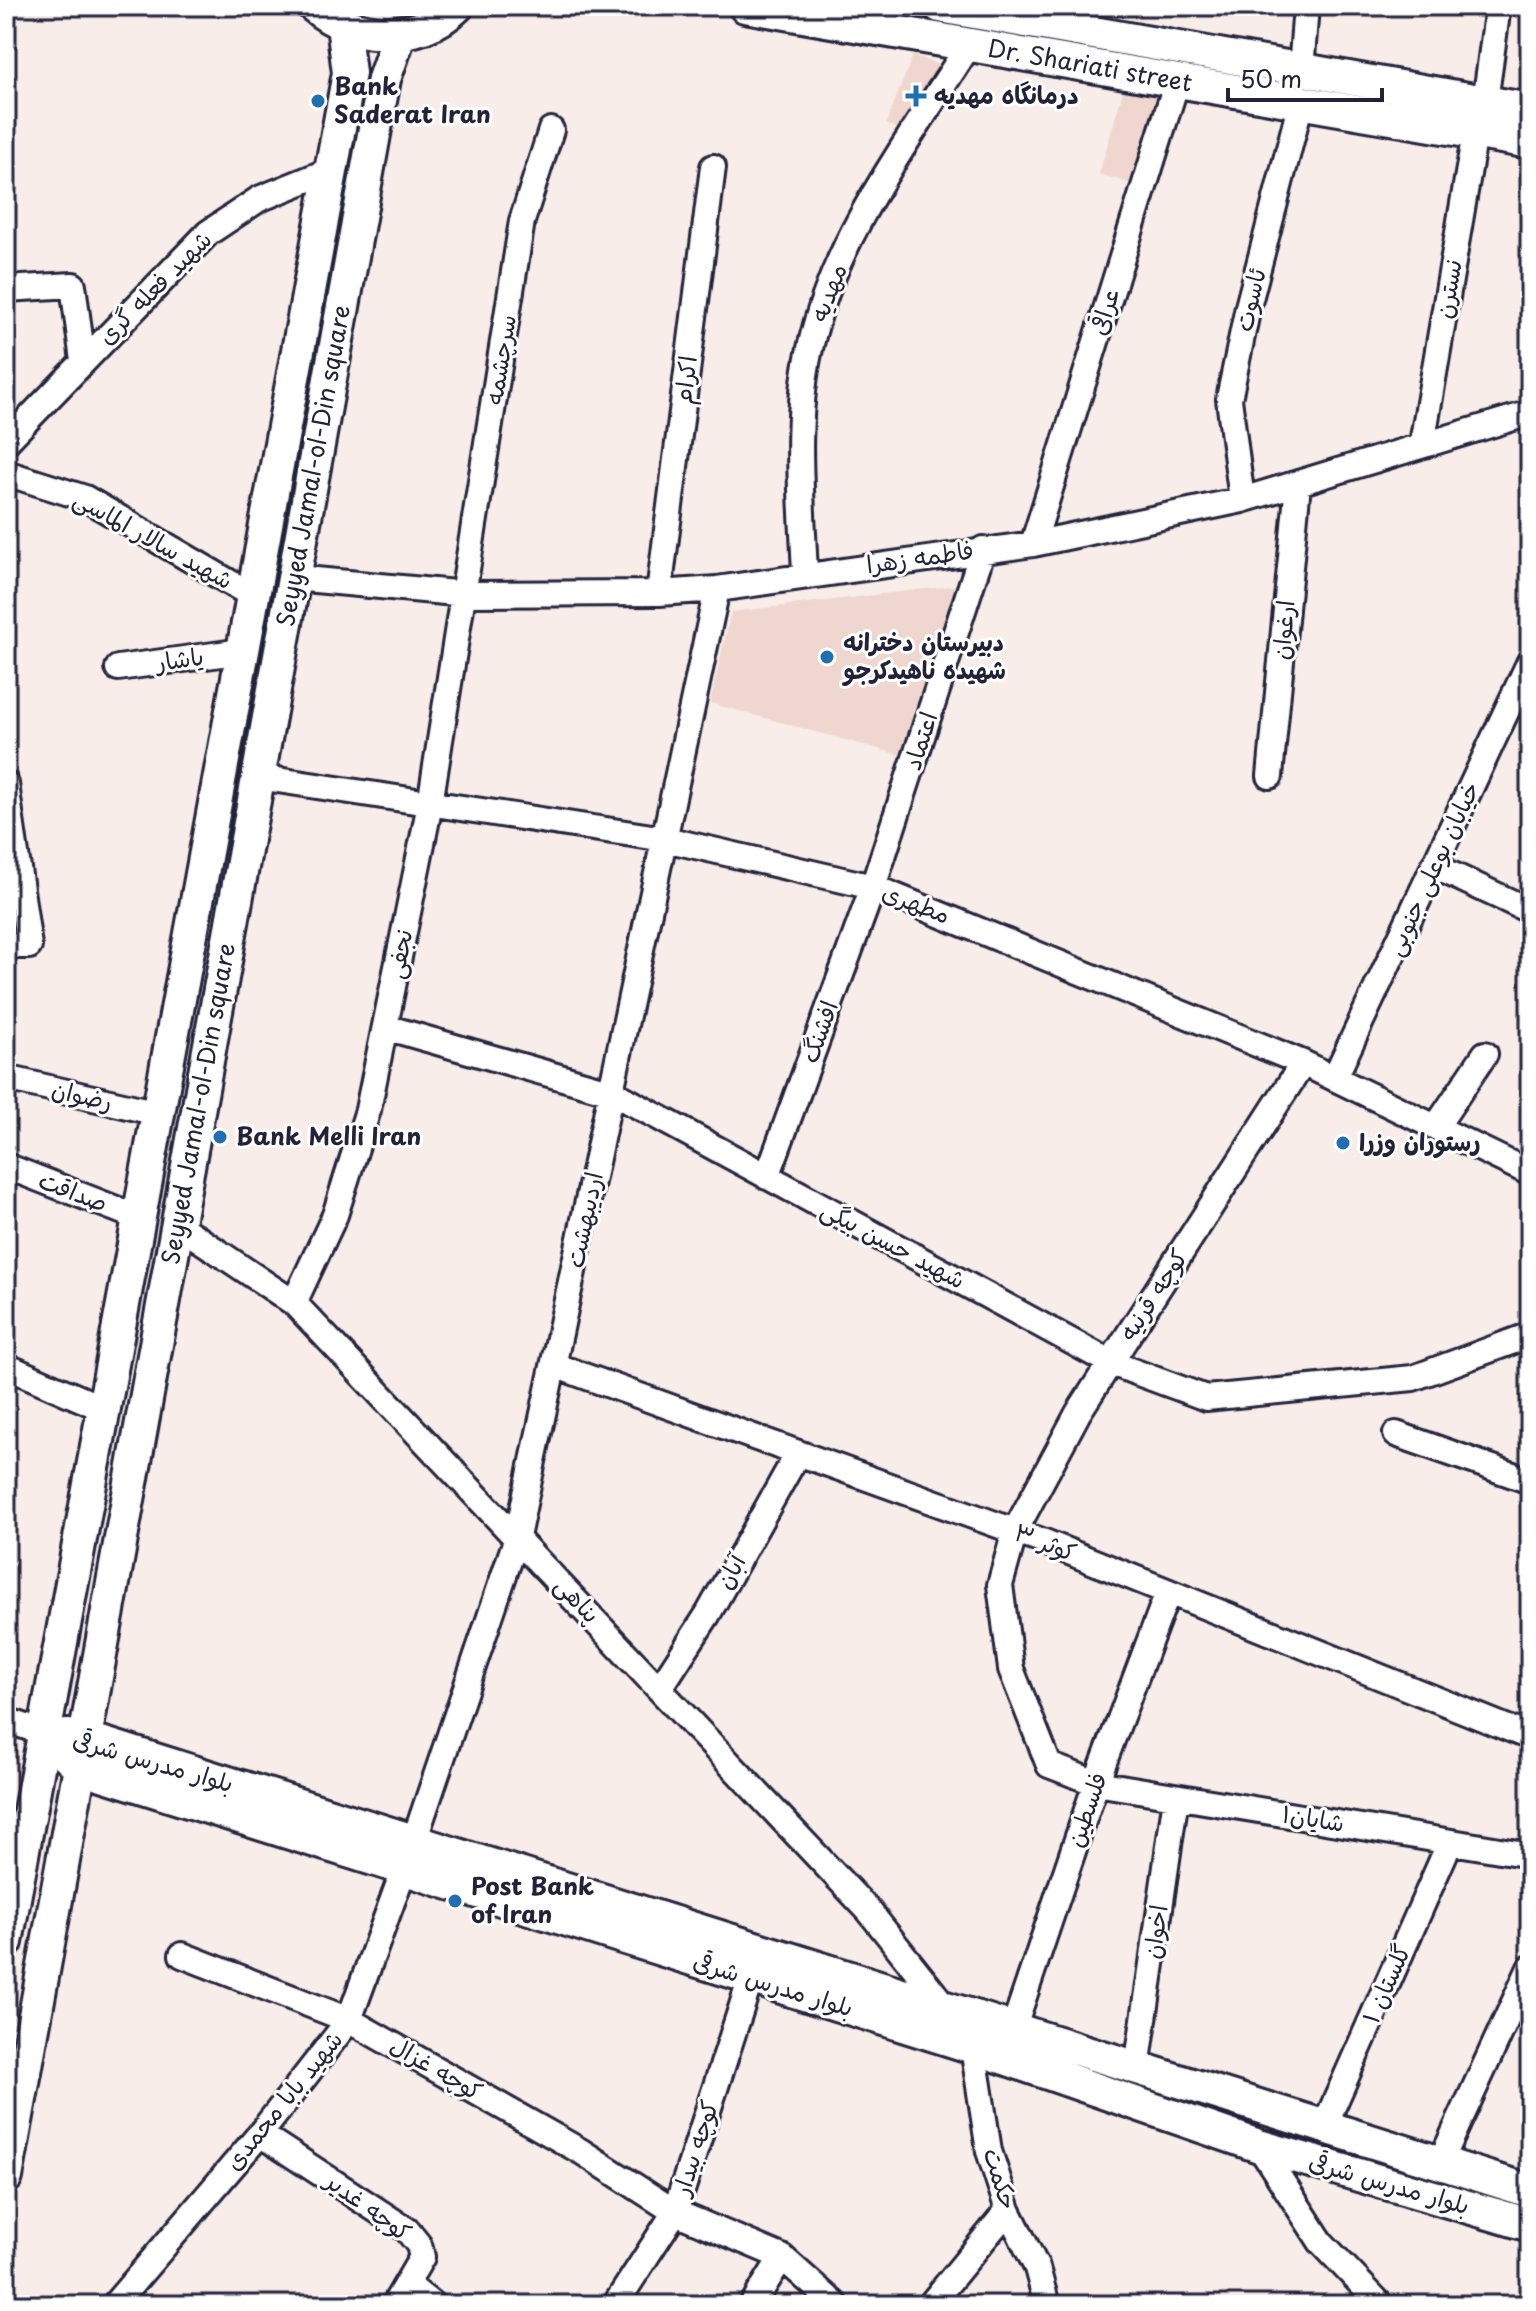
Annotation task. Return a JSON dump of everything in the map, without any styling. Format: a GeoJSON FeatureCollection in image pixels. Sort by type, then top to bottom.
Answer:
{"type":"FeatureCollection","features":[{"type":"Feature","properties":{"kind":"main road"},"geometry":{"type":"LineString","coordinates":[[314,6],[343,25],[371,33],[400,33],[427,25],[457,6]]}},
{"type":"Feature","properties":{"kind":"main road","name":"Dr. Shariati street"},"geometry":{"type":"LineString","coordinates":[[745,6],[1530,142]]}},
{"type":"Feature","properties":{"kind":"main road"},"geometry":{"type":"LineString","coordinates":[[940,6],[1067,17],[1301,70],[1530,110]]}},
{"type":"Feature","properties":{"kind":"main road","name":"Seyyed Jamal-ol-Din square"},"geometry":{"type":"LineString","coordinates":[[6,1942],[349,73],[343,25]]}},
{"type":"Feature","properties":{"kind":"main road","name":"Seyyed Jamal-ol-Din square"},"geometry":{"type":"LineString","coordinates":[[6,2177],[384,79],[400,33]]}},
{"type":"Feature","properties":{"kind":"main road"},"geometry":{"type":"LineString","coordinates":[[178,1006],[215,1014]]}},
{"type":"Feature","properties":{"kind":"main road","name":"بلوار مدرس شرقی"},"geometry":{"type":"LineString","coordinates":[[44,1733],[82,1753],[409,1855],[946,2008],[1530,2191]]}},
{"type":"Feature","properties":{"kind":"main road","name":"بلوار مدرس شرقی"},"geometry":{"type":"LineString","coordinates":[[409,1855],[751,1978],[973,2047],[1259,2146],[1530,2225]]}},
{"type":"Feature","properties":{"kind":"street"},"geometry":{"type":"LineString","coordinates":[[1301,70],[1306,6]]}},
{"type":"Feature","properties":{"kind":"street"},"geometry":{"type":"LineString","coordinates":[[1485,102],[1498,6]]}},
{"type":"Feature","properties":{"kind":"street","name":"مهدیه"},"geometry":{"type":"LineString","coordinates":[[805,575],[800,463],[804,387],[822,306],[856,226],[969,45]]}},
{"type":"Feature","properties":{"kind":"street","name":"عراقی"},"geometry":{"type":"LineString","coordinates":[[1033,544],[1177,81]]}},
{"type":"Feature","properties":{"kind":"street","name":"ئاسوت"},"geometry":{"type":"LineString","coordinates":[[1242,500],[1229,399],[1248,307],[1301,102]]}},
{"type":"Feature","properties":{"kind":"street","name":"سرچشمه"},"geometry":{"type":"LineString","coordinates":[[466,594],[522,221],[551,130]]}},
{"type":"Feature","properties":{"kind":"street","name":"نسترن"},"geometry":{"type":"LineString","coordinates":[[1422,444],[1475,133]]}},
{"type":"Feature","properties":{"kind":"street","name":"اکرام"},"geometry":{"type":"LineString","coordinates":[[659,593],[713,167]]}},
{"type":"Feature","properties":{"kind":"street","name":"شهید فعله گری"},"geometry":{"type":"LineString","coordinates":[[6,442],[208,233],[259,199],[331,170]]}},
{"type":"Feature","properties":{"kind":"street"},"geometry":{"type":"LineString","coordinates":[[6,289],[73,285],[83,361]]}},
{"type":"Feature","properties":{"kind":"street","name":"فاطمه زهرا"},"geometry":{"type":"LineString","coordinates":[[294,578],[466,594],[659,593],[717,589],[1033,544],[1242,500],[1530,413]]}},
{"type":"Feature","properties":{"kind":"street","name":"شهید سالار الماسی"},"geometry":{"type":"LineString","coordinates":[[6,473],[85,498],[253,596]]}},
{"type":"Feature","properties":{"kind":"street","name":"ارغوان"},"geometry":{"type":"LineString","coordinates":[[1270,776],[1298,484]]}},
{"type":"Feature","properties":{"kind":"street","name":"اعتماد"},"geometry":{"type":"LineString","coordinates":[[873,887],[983,549]]}},
{"type":"Feature","properties":{"kind":"street","name":"اردیبهشت"},"geometry":{"type":"LineString","coordinates":[[409,1855],[517,1537],[717,589]]}},
{"type":"Feature","properties":{"kind":"street","name":"نجفی"},"geometry":{"type":"LineString","coordinates":[[294,1303],[335,1215],[368,1110],[430,804],[466,594]]}},
{"type":"Feature","properties":{"kind":"street","name":"یاشار"},"geometry":{"type":"LineString","coordinates":[[118,668],[243,651]]}},
{"type":"Feature","properties":{"kind":"street","name":"خیابان بوعلی جنوبی"},"geometry":{"type":"LineString","coordinates":[[1335,1077],[1530,661]]}},
{"type":"Feature","properties":{"kind":"street","name":"مطهری"},"geometry":{"type":"LineString","coordinates":[[258,777],[665,839],[873,887],[1303,1063],[1530,1173]]}},
{"type":"Feature","properties":{"kind":"street"},"geometry":{"type":"LineString","coordinates":[[6,784],[18,946]]}},
{"type":"Feature","properties":{"kind":"street"},"geometry":{"type":"LineString","coordinates":[[1434,866],[1530,911]]}},
{"type":"Feature","properties":{"kind":"street","name":"افشنگ"},"geometry":{"type":"LineString","coordinates":[[767,1177],[873,887]]}},
{"type":"Feature","properties":{"kind":"street","name":"شهید حسن بیگی"},"geometry":{"type":"LineString","coordinates":[[385,1027],[612,1092],[1111,1363],[1206,1398],[1413,1378],[1530,1335]]}},
{"type":"Feature","properties":{"kind":"street"},"geometry":{"type":"LineString","coordinates":[[1436,1127],[1485,1054]]}},
{"type":"Feature","properties":{"kind":"street","name":"کوچه قرنیه"},"geometry":{"type":"LineString","coordinates":[[1096,1783],[1049,1765],[1011,1669],[1000,1585],[1015,1531],[1078,1413],[1303,1063]]}},
{"type":"Feature","properties":{"kind":"street","name":"رضوان"},"geometry":{"type":"LineString","coordinates":[[6,1078],[158,1113]]}},
{"type":"Feature","properties":{"kind":"street","name":"صداقت"},"geometry":{"type":"LineString","coordinates":[[6,1166],[139,1218]]}},
{"type":"Feature","properties":{"kind":"street","name":"پناهی"},"geometry":{"type":"LineString","coordinates":[[178,1225],[294,1303],[869,1911],[946,2008]]}},
{"type":"Feature","properties":{"kind":"street","name":"کوثر ۳"},"geometry":{"type":"LineString","coordinates":[[554,1365],[1015,1531],[1530,1737]]}},
{"type":"Feature","properties":{"kind":"street"},"geometry":{"type":"LineString","coordinates":[[6,1366],[104,1409]]}},
{"type":"Feature","properties":{"kind":"street"},"geometry":{"type":"LineString","coordinates":[[1396,1434],[1530,1481]]}},
{"type":"Feature","properties":{"kind":"street","name":"آبان"},"geometry":{"type":"LineString","coordinates":[[660,1688],[708,1614],[798,1453]]}},
{"type":"Feature","properties":{"kind":"street","name":"فلسطین"},"geometry":{"type":"LineString","coordinates":[[1013,2029],[1096,1783],[1168,1592]]}},
{"type":"Feature","properties":{"kind":"street"},"geometry":{"type":"LineString","coordinates":[[6,1720],[44,1733]]}},
{"type":"Feature","properties":{"kind":"street","name":"شایان۱"},"geometry":{"type":"LineString","coordinates":[[1096,1783],[1530,1855]]}},
{"type":"Feature","properties":{"kind":"street","name":"اخوان"},"geometry":{"type":"LineString","coordinates":[[1137,2068],[1176,1797]]}},
{"type":"Feature","properties":{"kind":"street","name":"گلستان ۱"},"geometry":{"type":"LineString","coordinates":[[1324,2127],[1450,1842]]}},
{"type":"Feature","properties":{"kind":"street","name":"شهید بابا محمدی"},"geometry":{"type":"LineString","coordinates":[[114,2305],[260,2134],[349,2020],[409,1855]]}},
{"type":"Feature","properties":{"kind":"street","name":"کوچه غزال"},"geometry":{"type":"LineString","coordinates":[[182,1955],[349,2020],[582,2152],[675,2212],[782,2257],[836,2305]]}},
{"type":"Feature","properties":{"kind":"street"},"geometry":{"type":"LineString","coordinates":[[1440,2163],[1530,1968]]}},
{"type":"Feature","properties":{"kind":"street","name":"کوچه بیدار"},"geometry":{"type":"LineString","coordinates":[[615,2305],[675,2212],[751,1978]]}},
{"type":"Feature","properties":{"kind":"street","name":"حکمت"},"geometry":{"type":"LineString","coordinates":[[973,2047],[989,2151],[1008,2210],[1037,2268],[1047,2305]]}},
{"type":"Feature","properties":{"kind":"street","name":"کوچه غدیر"},"geometry":{"type":"LineString","coordinates":[[260,2134],[407,2230],[419,2245],[422,2257],[401,2295]]}},
{"type":"Feature","properties":{"kind":"street"},"geometry":{"type":"LineString","coordinates":[[1259,2146],[1321,2242],[1381,2305]]}},
{"type":"Feature","properties":{"kind":"street"},"geometry":{"type":"LineString","coordinates":[[930,2305],[1008,2210]]}},
{"type":"Feature","properties":{"kind":"street"},"geometry":{"type":"LineString","coordinates":[[752,2305],[782,2257]]}},
{"type":"Feature","properties":{"kind":"street"},"geometry":{"type":"LineString","coordinates":[[401,2295],[433,2305]]}},
{"type":"Feature","properties":{"kind":"shaded area"},"geometry":{"type":"Polygon","coordinates":[[[1177,6],[1221,6],[1220,18],[1176,12],[1177,6]]]}},
{"type":"Feature","properties":{"kind":"shaded area","name":"درمانگاه مهدیه"},"geometry":{"type":"Polygon","coordinates":[[[913,55],[945,67],[919,137],[886,124],[913,55]]]}},
{"type":"Feature","properties":{"kind":"shaded area"},"geometry":{"type":"Polygon","coordinates":[[[1125,84],[1165,95],[1139,186],[1099,174],[1125,84]]]}},
{"type":"Feature","properties":{"kind":"shaded area","name":"دبیرستان دخترانه شهیده ناهیدکرجو"},"geometry":{"type":"Polygon","coordinates":[[[958,585],[900,755],[710,703],[731,612],[958,585]]]}},
{"type":"Feature","properties":{"kind":"place","name":"درمانگاه مهدیه"},"geometry":{"type":"Point","coordinates":[916,96]}},
{"type":"Feature","properties":{"kind":"place","name":"Bank Saderat Iran"},"geometry":{"type":"Point","coordinates":[318,101]}},
{"type":"Feature","properties":{"kind":"place","name":"دبیرستان دخترانه شهیده ناهیدکرجو"},"geometry":{"type":"Point","coordinates":[827,657]}},
{"type":"Feature","properties":{"kind":"place","name":"Bank Melli Iran"},"geometry":{"type":"Point","coordinates":[220,1137]}},
{"type":"Feature","properties":{"kind":"place","name":"رستوران وزرا"},"geometry":{"type":"Point","coordinates":[1343,1143]}},
{"type":"Feature","properties":{"kind":"place","name":"Post Bank of Iran"},"geometry":{"type":"Point","coordinates":[455,1901]}}]}
